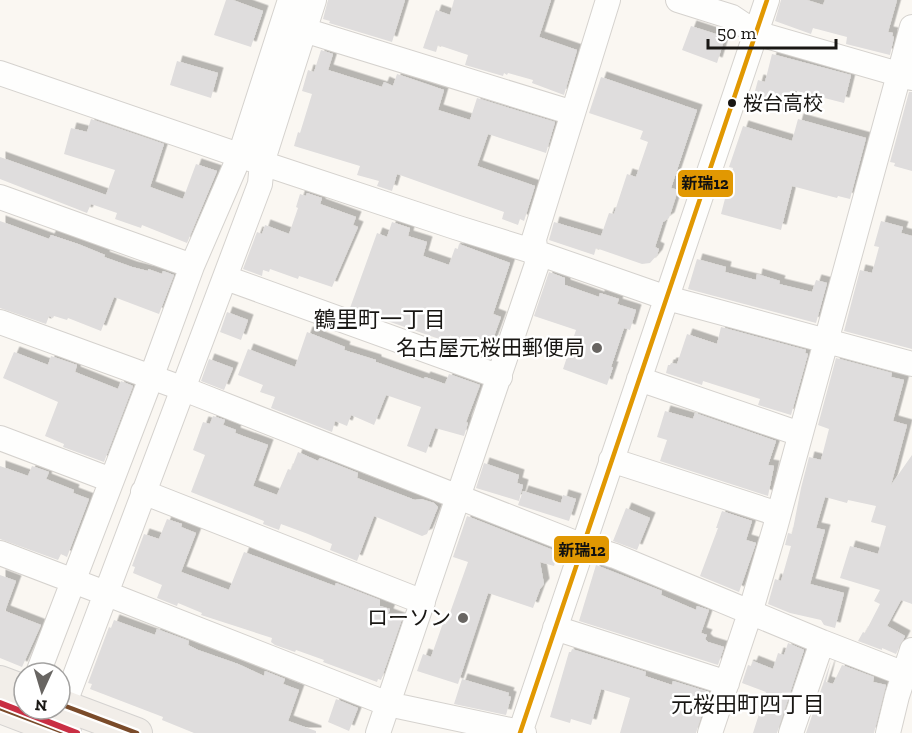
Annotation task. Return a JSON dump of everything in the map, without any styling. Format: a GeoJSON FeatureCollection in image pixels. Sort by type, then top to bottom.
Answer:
{"type":"FeatureCollection","features":[{"type":"Feature","properties":{"kind":"main road"},"geometry":{"type":"LineString","coordinates":[[0,681],[12,701]]}},
{"type":"Feature","properties":{"kind":"main road"},"geometry":{"type":"LineString","coordinates":[[72,720],[137,733]]}},
{"type":"Feature","properties":{"kind":"street"},"geometry":{"type":"LineString","coordinates":[[43,661],[192,266],[240,155],[290,0]]}},
{"type":"Feature","properties":{"kind":"street"},"geometry":{"type":"LineString","coordinates":[[72,687],[105,593],[260,184],[262,163],[314,0]]}},
{"type":"Feature","properties":{"kind":"street"},"geometry":{"type":"LineString","coordinates":[[378,733],[537,264],[534,240],[608,0]]}},
{"type":"Feature","properties":{"kind":"street"},"geometry":{"type":"LineString","coordinates":[[678,0],[732,17],[756,33],[905,77]]}},
{"type":"Feature","properties":{"kind":"street"},"geometry":{"type":"LineString","coordinates":[[0,553],[388,704],[522,733],[611,460],[668,298],[767,0]]}},
{"type":"Feature","properties":{"kind":"street"},"geometry":{"type":"LineString","coordinates":[[710,733],[750,613],[826,342],[905,77],[912,27]]}},
{"type":"Feature","properties":{"kind":"street"},"geometry":{"type":"LineString","coordinates":[[304,30],[573,114]]}},
{"type":"Feature","properties":{"kind":"street"},"geometry":{"type":"LineString","coordinates":[[0,73],[668,298],[912,364]]}},
{"type":"Feature","properties":{"kind":"street"},"geometry":{"type":"LineString","coordinates":[[0,197],[192,266]]}},
{"type":"Feature","properties":{"kind":"street"},"geometry":{"type":"LineString","coordinates":[[226,278],[500,377]]}},
{"type":"Feature","properties":{"kind":"street"},"geometry":{"type":"LineString","coordinates":[[0,322],[184,389],[583,546],[615,556],[908,676]]}},
{"type":"Feature","properties":{"kind":"street"},"geometry":{"type":"LineString","coordinates":[[639,379],[800,434]]}},
{"type":"Feature","properties":{"kind":"street"},"geometry":{"type":"LineString","coordinates":[[0,438],[111,480]]}},
{"type":"Feature","properties":{"kind":"street"},"geometry":{"type":"LineString","coordinates":[[611,460],[778,514]]}},
{"type":"Feature","properties":{"kind":"street"},"geometry":{"type":"LineString","coordinates":[[143,492],[423,602]]}},
{"type":"Feature","properties":{"kind":"street"},"geometry":{"type":"LineString","coordinates":[[555,628],[727,683]]}},
{"type":"Feature","properties":{"kind":"street"},"geometry":{"type":"LineString","coordinates":[[791,733],[822,642]]}},
{"type":"Feature","properties":{"kind":"street"},"geometry":{"type":"LineString","coordinates":[[888,733],[908,676],[912,650]]}},
{"type":"Feature","properties":{"kind":"building"},"geometry":{"type":"Polygon","coordinates":[[[226,0],[233,0],[263,11],[251,47],[214,35],[226,0]]]}},
{"type":"Feature","properties":{"kind":"building"},"geometry":{"type":"Polygon","coordinates":[[[328,0],[405,0],[392,42],[329,23],[330,21],[323,19],[328,0]]]}},
{"type":"Feature","properties":{"kind":"building"},"geometry":{"type":"Polygon","coordinates":[[[454,0],[551,0],[539,37],[577,50],[564,95],[532,83],[533,80],[508,73],[507,75],[504,73],[503,76],[465,65],[468,55],[438,45],[436,52],[423,48],[436,10],[450,15],[454,0]]]}},
{"type":"Feature","properties":{"kind":"building"},"geometry":{"type":"Polygon","coordinates":[[[781,0],[807,0],[823,5],[825,0],[897,0],[888,32],[893,33],[894,37],[890,55],[846,44],[847,37],[813,28],[811,34],[775,21],[781,0]]]}},
{"type":"Feature","properties":{"kind":"building"},"geometry":{"type":"Polygon","coordinates":[[[691,26],[725,37],[717,63],[682,50],[691,26]]]}},
{"type":"Feature","properties":{"kind":"building"},"geometry":{"type":"Polygon","coordinates":[[[321,50],[333,54],[328,70],[382,87],[384,82],[393,86],[397,74],[444,90],[438,110],[470,120],[477,98],[555,122],[546,153],[488,134],[477,166],[535,186],[524,221],[520,219],[518,225],[502,219],[504,212],[397,174],[392,191],[377,186],[379,181],[357,175],[360,166],[294,146],[312,94],[302,91],[308,70],[314,72],[321,50]]]}},
{"type":"Feature","properties":{"kind":"building"},"geometry":{"type":"Polygon","coordinates":[[[772,54],[851,75],[844,103],[793,90],[788,112],[752,102],[758,80],[765,82],[772,54]]]}},
{"type":"Feature","properties":{"kind":"building"},"geometry":{"type":"Polygon","coordinates":[[[177,61],[218,73],[211,98],[170,85],[177,61]]]}},
{"type":"Feature","properties":{"kind":"building"},"geometry":{"type":"Polygon","coordinates":[[[601,77],[697,110],[671,188],[678,190],[669,218],[663,222],[655,247],[659,249],[657,255],[650,263],[642,264],[596,248],[594,255],[549,240],[554,222],[601,236],[609,213],[614,214],[627,174],[636,177],[648,142],[640,139],[643,131],[589,113],[601,77]]]}},
{"type":"Feature","properties":{"kind":"building"},"geometry":{"type":"Polygon","coordinates":[[[909,92],[912,92],[912,171],[894,166],[895,163],[890,162],[909,92]]]}},
{"type":"Feature","properties":{"kind":"building"},"geometry":{"type":"Polygon","coordinates":[[[91,119],[164,144],[150,187],[183,199],[196,164],[217,171],[187,243],[142,225],[141,228],[115,219],[117,213],[91,204],[87,213],[0,179],[0,157],[106,195],[115,170],[64,154],[71,128],[87,132],[91,119]]]}},
{"type":"Feature","properties":{"kind":"building"},"geometry":{"type":"Polygon","coordinates":[[[798,119],[866,138],[850,199],[838,196],[837,198],[792,186],[781,230],[721,214],[733,168],[729,167],[743,126],[792,141],[798,119]]]}},
{"type":"Feature","properties":{"kind":"building"},"geometry":{"type":"Polygon","coordinates":[[[307,193],[322,198],[320,204],[356,217],[353,225],[358,227],[332,287],[270,269],[269,272],[263,270],[262,276],[243,269],[257,232],[262,234],[265,225],[289,234],[300,194],[306,196],[307,193]]]}},
{"type":"Feature","properties":{"kind":"building"},"geometry":{"type":"Polygon","coordinates":[[[0,221],[49,239],[51,235],[78,244],[132,267],[162,274],[163,271],[174,275],[159,314],[114,297],[101,331],[68,318],[67,320],[54,316],[53,318],[49,316],[46,324],[0,308],[0,221]]]}},
{"type":"Feature","properties":{"kind":"building"},"geometry":{"type":"Polygon","coordinates":[[[881,221],[903,227],[901,233],[912,236],[912,349],[844,331],[860,270],[872,273],[879,247],[874,246],[881,221]]]}},
{"type":"Feature","properties":{"kind":"building"},"geometry":{"type":"Polygon","coordinates":[[[392,222],[410,228],[408,236],[427,242],[423,256],[449,265],[455,248],[458,249],[459,244],[510,263],[493,314],[501,317],[489,350],[450,335],[448,342],[350,308],[377,233],[387,237],[392,222]]]}},
{"type":"Feature","properties":{"kind":"building"},"geometry":{"type":"Polygon","coordinates":[[[697,259],[726,267],[725,272],[756,280],[757,274],[780,281],[779,284],[812,292],[816,280],[827,283],[816,323],[688,289],[697,259]]]}},
{"type":"Feature","properties":{"kind":"building"},"geometry":{"type":"Polygon","coordinates":[[[549,272],[565,278],[565,285],[599,297],[600,293],[619,299],[617,304],[636,310],[630,330],[624,328],[607,385],[563,369],[576,330],[534,316],[549,272]]]}},
{"type":"Feature","properties":{"kind":"building"},"geometry":{"type":"Polygon","coordinates":[[[227,312],[248,320],[241,340],[220,332],[227,312]]]}},
{"type":"Feature","properties":{"kind":"building"},"geometry":{"type":"Polygon","coordinates":[[[721,327],[806,350],[805,353],[808,354],[791,415],[758,405],[760,399],[703,381],[702,385],[666,373],[668,365],[677,364],[687,334],[717,344],[721,327]]]}},
{"type":"Feature","properties":{"kind":"building"},"geometry":{"type":"Polygon","coordinates":[[[307,332],[345,347],[344,350],[424,379],[425,377],[445,384],[449,374],[480,385],[466,422],[468,423],[464,436],[435,428],[426,453],[407,446],[421,407],[386,395],[374,425],[351,415],[347,426],[335,421],[332,432],[271,408],[275,397],[260,392],[263,385],[238,375],[248,349],[295,367],[307,332]]]}},
{"type":"Feature","properties":{"kind":"building"},"geometry":{"type":"Polygon","coordinates":[[[14,352],[48,365],[51,356],[77,365],[75,372],[118,389],[121,381],[133,386],[104,462],[63,447],[64,444],[45,436],[58,402],[3,378],[14,352]]]}},
{"type":"Feature","properties":{"kind":"building"},"geometry":{"type":"Polygon","coordinates":[[[836,358],[892,373],[891,377],[904,380],[893,421],[907,425],[891,485],[912,455],[912,604],[901,600],[887,626],[905,636],[896,654],[858,641],[863,632],[865,633],[880,604],[874,601],[880,590],[840,578],[850,546],[878,554],[886,526],[871,522],[876,506],[848,500],[847,503],[825,497],[816,528],[825,530],[810,584],[844,593],[835,628],[824,625],[821,620],[790,613],[768,604],[775,579],[781,581],[791,546],[785,545],[788,533],[792,534],[809,457],[821,460],[829,429],[818,425],[836,358]]]}},
{"type":"Feature","properties":{"kind":"building"},"geometry":{"type":"Polygon","coordinates":[[[209,359],[233,368],[224,390],[201,381],[209,359]]]}},
{"type":"Feature","properties":{"kind":"building"},"geometry":{"type":"Polygon","coordinates":[[[665,411],[693,419],[695,413],[776,441],[768,465],[774,466],[768,496],[660,461],[667,440],[657,437],[665,411]]]}},
{"type":"Feature","properties":{"kind":"building"},"geometry":{"type":"Polygon","coordinates":[[[213,416],[225,420],[223,425],[236,430],[235,433],[268,445],[253,486],[277,495],[298,452],[318,461],[320,458],[358,473],[357,478],[415,500],[421,499],[434,503],[438,507],[427,534],[422,536],[374,516],[357,561],[330,550],[332,544],[308,534],[281,524],[279,530],[263,524],[264,521],[191,492],[205,455],[193,450],[203,422],[210,424],[213,416]]]}},
{"type":"Feature","properties":{"kind":"building"},"geometry":{"type":"Polygon","coordinates":[[[484,463],[519,475],[517,483],[523,485],[519,501],[476,488],[484,463]]]}},
{"type":"Feature","properties":{"kind":"building"},"geometry":{"type":"Polygon","coordinates":[[[0,466],[28,476],[32,466],[49,472],[46,479],[74,490],[73,493],[89,499],[67,557],[61,554],[58,560],[0,539],[0,466]]]}},
{"type":"Feature","properties":{"kind":"building"},"geometry":{"type":"Polygon","coordinates":[[[523,491],[561,503],[563,495],[576,499],[569,521],[518,505],[523,491]]]}},
{"type":"Feature","properties":{"kind":"building"},"geometry":{"type":"Polygon","coordinates":[[[626,508],[650,518],[637,550],[613,541],[626,508]]]}},
{"type":"Feature","properties":{"kind":"building"},"geometry":{"type":"Polygon","coordinates":[[[722,511],[752,521],[746,540],[756,543],[739,592],[700,576],[722,511]]]}},
{"type":"Feature","properties":{"kind":"building"},"geometry":{"type":"Polygon","coordinates":[[[467,516],[558,552],[554,566],[540,562],[544,584],[533,608],[488,593],[458,684],[417,671],[423,654],[431,657],[443,623],[446,624],[468,562],[453,557],[467,516]]]}},
{"type":"Feature","properties":{"kind":"building"},"geometry":{"type":"Polygon","coordinates":[[[167,519],[182,524],[181,527],[196,533],[181,572],[229,590],[244,552],[380,600],[380,606],[390,609],[388,614],[402,619],[381,680],[378,679],[377,682],[323,662],[324,660],[275,645],[271,642],[272,638],[201,615],[202,613],[178,603],[177,606],[157,598],[162,585],[133,573],[135,567],[132,566],[144,534],[159,539],[167,519]]]}},
{"type":"Feature","properties":{"kind":"building"},"geometry":{"type":"Polygon","coordinates":[[[596,565],[662,591],[661,595],[696,610],[697,606],[709,610],[701,633],[707,635],[705,639],[708,642],[724,647],[718,665],[579,621],[596,565]]]}},
{"type":"Feature","properties":{"kind":"building"},"geometry":{"type":"Polygon","coordinates":[[[0,575],[16,581],[5,611],[41,625],[25,661],[12,661],[12,663],[0,658],[0,575]]]}},
{"type":"Feature","properties":{"kind":"building"},"geometry":{"type":"Polygon","coordinates":[[[114,620],[155,635],[157,629],[189,641],[188,645],[198,650],[264,676],[265,671],[285,679],[283,684],[299,690],[288,721],[316,731],[316,733],[194,733],[162,720],[163,717],[90,689],[92,684],[88,683],[109,627],[111,628],[114,620]]]}},
{"type":"Feature","properties":{"kind":"building"},"geometry":{"type":"Polygon","coordinates":[[[788,643],[804,650],[777,733],[753,733],[766,692],[742,683],[748,665],[751,666],[753,661],[773,669],[778,653],[784,655],[788,643]]]}},
{"type":"Feature","properties":{"kind":"building"},"geometry":{"type":"Polygon","coordinates":[[[572,649],[646,672],[645,676],[672,685],[673,681],[709,692],[696,733],[620,733],[630,698],[601,689],[591,725],[571,719],[570,723],[550,717],[569,652],[572,649]]]}},
{"type":"Feature","properties":{"kind":"building"},"geometry":{"type":"Polygon","coordinates":[[[831,661],[826,682],[833,684],[842,665],[874,677],[873,682],[886,685],[874,733],[806,733],[831,661]]]}},
{"type":"Feature","properties":{"kind":"building"},"geometry":{"type":"Polygon","coordinates":[[[462,679],[509,693],[508,696],[511,697],[506,715],[454,704],[462,679]]]}},
{"type":"Feature","properties":{"kind":"building"},"geometry":{"type":"Polygon","coordinates":[[[336,699],[358,708],[349,731],[328,722],[336,699]]]}},
{"type":"Feature","properties":{"kind":"transit line","name":"新瑞12"},"geometry":{"type":"LineString","coordinates":[[520,733],[767,0]]}},
{"type":"Feature","properties":{"kind":"transit line"},"geometry":{"type":"LineString","coordinates":[[0,703],[77,733]]}},
{"type":"Feature","properties":{"kind":"transit line"},"geometry":{"type":"LineString","coordinates":[[0,708],[66,733]]}},
{"type":"Feature","properties":{"kind":"transit line"},"geometry":{"type":"LineString","coordinates":[[72,709],[137,733]]}},
{"type":"Feature","properties":{"kind":"place","name":"桜台高校"},"geometry":{"type":"Point","coordinates":[732,103]}},
{"type":"Feature","properties":{"kind":"place","name":"名古屋元桜田郵便局"},"geometry":{"type":"Point","coordinates":[597,348]}},
{"type":"Feature","properties":{"kind":"place","name":"ローソン"},"geometry":{"type":"Point","coordinates":[463,618]}},
{"type":"Feature","properties":{"kind":"district","name":"鶴里町一丁目"},"geometry":{"type":"Point","coordinates":[380,319]}},
{"type":"Feature","properties":{"kind":"district","name":"元桜田町四丁目"},"geometry":{"type":"Point","coordinates":[748,704]}}]}
